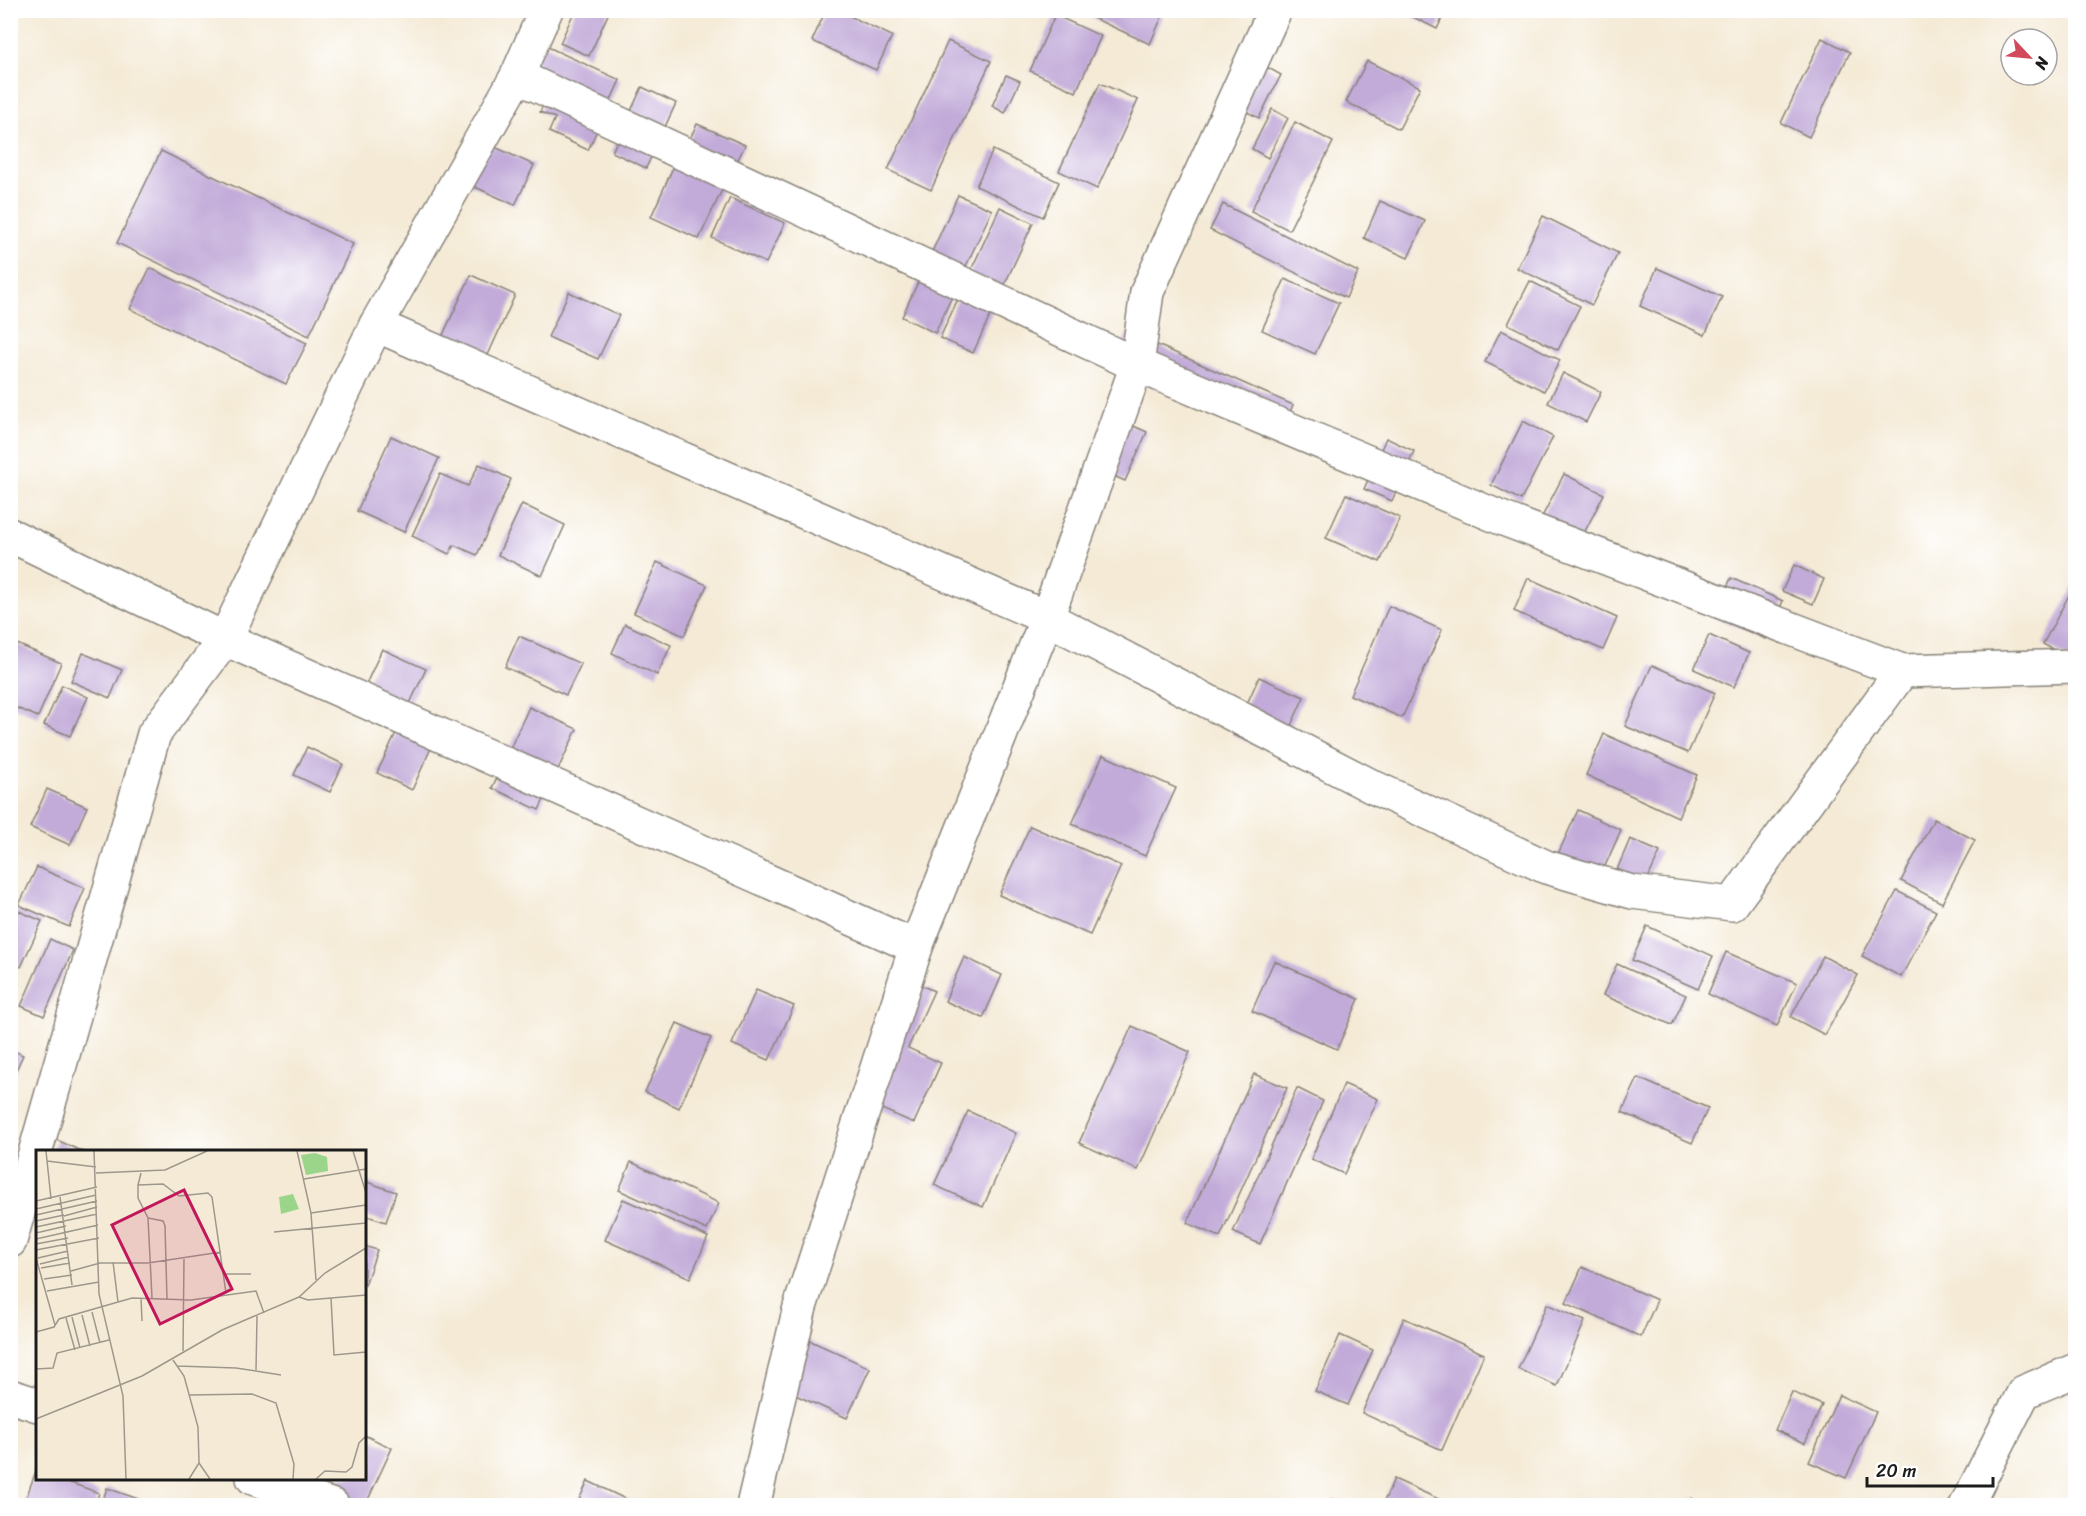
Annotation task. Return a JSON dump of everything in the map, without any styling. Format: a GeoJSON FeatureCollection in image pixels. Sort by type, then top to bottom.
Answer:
{"type":"FeatureCollection","features":[{"type":"Feature","properties":{"kind":"street"},"geometry":{"type":"LineString","coordinates":[[10,1241],[154,734],[225,639],[376,325],[517,76],[546,10]]}},
{"type":"Feature","properties":{"kind":"street"},"geometry":{"type":"LineString","coordinates":[[753,1506],[800,1307],[916,947],[1047,618],[1137,365],[1147,292],[1275,10]]}},
{"type":"Feature","properties":{"kind":"street"},"geometry":{"type":"LineString","coordinates":[[517,76],[1137,365],[1501,518],[1902,671],[2076,666]]}},
{"type":"Feature","properties":{"kind":"street"},"geometry":{"type":"LineString","coordinates":[[376,325],[1047,618],[1373,787],[1546,867],[1632,892],[1732,904],[1902,671]]}},
{"type":"Feature","properties":{"kind":"street"},"geometry":{"type":"LineString","coordinates":[[10,535],[225,639],[916,947]]}},
{"type":"Feature","properties":{"kind":"street"},"geometry":{"type":"LineString","coordinates":[[1966,1506],[2024,1392],[2076,1370]]}},
{"type":"Feature","properties":{"kind":"street"},"geometry":{"type":"LineString","coordinates":[[10,1396],[36,1404]]}},
{"type":"Feature","properties":{"kind":"street"},"geometry":{"type":"LineString","coordinates":[[256,1480],[319,1503]]}},
{"type":"Feature","properties":{"kind":"building"},"geometry":{"type":"Polygon","coordinates":[[[575,10],[610,10],[589,56],[560,43],[575,10]]]}},
{"type":"Feature","properties":{"kind":"building"},"geometry":{"type":"Polygon","coordinates":[[[826,10],[837,10],[892,36],[876,70],[812,41],[826,10]]]}},
{"type":"Feature","properties":{"kind":"building"},"geometry":{"type":"Polygon","coordinates":[[[1094,10],[1165,10],[1150,44],[1091,17],[1094,10]]]}},
{"type":"Feature","properties":{"kind":"building"},"geometry":{"type":"Polygon","coordinates":[[[1399,10],[1446,10],[1437,29],[1399,10]]]}},
{"type":"Feature","properties":{"kind":"building"},"geometry":{"type":"Polygon","coordinates":[[[1055,15],[1101,36],[1076,92],[1030,71],[1055,15]]]}},
{"type":"Feature","properties":{"kind":"building"},"geometry":{"type":"Polygon","coordinates":[[[524,36],[620,80],[588,150],[549,132],[555,118],[540,112],[548,93],[524,36]]]}},
{"type":"Feature","properties":{"kind":"building"},"geometry":{"type":"Polygon","coordinates":[[[1822,38],[1850,52],[1809,137],[1781,123],[1822,38]]]}},
{"type":"Feature","properties":{"kind":"building"},"geometry":{"type":"Polygon","coordinates":[[[948,41],[991,61],[931,190],[888,170],[948,41]]]}},
{"type":"Feature","properties":{"kind":"building"},"geometry":{"type":"Polygon","coordinates":[[[1367,61],[1420,87],[1399,129],[1346,102],[1367,61]]]}},
{"type":"Feature","properties":{"kind":"building"},"geometry":{"type":"Polygon","coordinates":[[[1263,65],[1281,75],[1259,118],[1241,109],[1263,65]]]}},
{"type":"Feature","properties":{"kind":"building"},"geometry":{"type":"Polygon","coordinates":[[[1006,75],[1020,81],[1005,113],[992,106],[1006,75]]]}},
{"type":"Feature","properties":{"kind":"building"},"geometry":{"type":"Polygon","coordinates":[[[1100,83],[1138,100],[1097,189],[1059,171],[1100,83]]]}},
{"type":"Feature","properties":{"kind":"building"},"geometry":{"type":"Polygon","coordinates":[[[642,87],[676,103],[646,168],[612,152],[642,87]]]}},
{"type":"Feature","properties":{"kind":"building"},"geometry":{"type":"Polygon","coordinates":[[[1272,109],[1288,118],[1268,158],[1252,149],[1272,109]]]}},
{"type":"Feature","properties":{"kind":"building"},"geometry":{"type":"Polygon","coordinates":[[[1295,122],[1333,142],[1289,230],[1251,211],[1295,122]]]}},
{"type":"Feature","properties":{"kind":"building"},"geometry":{"type":"Polygon","coordinates":[[[697,124],[745,145],[733,170],[686,147],[697,124]]]}},
{"type":"Feature","properties":{"kind":"building"},"geometry":{"type":"Polygon","coordinates":[[[473,137],[534,165],[515,205],[455,178],[473,137]]]}},
{"type":"Feature","properties":{"kind":"building"},"geometry":{"type":"Polygon","coordinates":[[[993,150],[1059,182],[1043,217],[976,186],[993,150]]]}},
{"type":"Feature","properties":{"kind":"building"},"geometry":{"type":"Polygon","coordinates":[[[161,151],[353,244],[309,336],[117,243],[161,151]]]}},
{"type":"Feature","properties":{"kind":"building"},"geometry":{"type":"Polygon","coordinates":[[[680,152],[729,175],[699,239],[651,217],[680,152]]]}},
{"type":"Feature","properties":{"kind":"building"},"geometry":{"type":"Polygon","coordinates":[[[958,195],[992,210],[935,333],[902,317],[958,195]]]}},
{"type":"Feature","properties":{"kind":"building"},"geometry":{"type":"Polygon","coordinates":[[[730,198],[785,223],[766,263],[712,238],[730,198]]]}},
{"type":"Feature","properties":{"kind":"building"},"geometry":{"type":"Polygon","coordinates":[[[1380,201],[1425,221],[1408,258],[1364,238],[1380,201]]]}},
{"type":"Feature","properties":{"kind":"building"},"geometry":{"type":"Polygon","coordinates":[[[1223,204],[1358,272],[1346,298],[1210,230],[1223,204]]]}},
{"type":"Feature","properties":{"kind":"building"},"geometry":{"type":"Polygon","coordinates":[[[1000,207],[1033,223],[973,353],[940,338],[1000,207]]]}},
{"type":"Feature","properties":{"kind":"building"},"geometry":{"type":"Polygon","coordinates":[[[1543,216],[1618,253],[1592,305],[1517,268],[1543,216]]]}},
{"type":"Feature","properties":{"kind":"building"},"geometry":{"type":"Polygon","coordinates":[[[150,268],[307,343],[286,384],[130,309],[150,268]]]}},
{"type":"Feature","properties":{"kind":"building"},"geometry":{"type":"Polygon","coordinates":[[[1657,268],[1722,297],[1705,335],[1640,306],[1657,268]]]}},
{"type":"Feature","properties":{"kind":"building"},"geometry":{"type":"Polygon","coordinates":[[[471,275],[515,295],[479,375],[434,354],[471,275]]]}},
{"type":"Feature","properties":{"kind":"building"},"geometry":{"type":"Polygon","coordinates":[[[1285,279],[1339,303],[1315,354],[1262,330],[1285,279]]]}},
{"type":"Feature","properties":{"kind":"building"},"geometry":{"type":"Polygon","coordinates":[[[1530,281],[1580,306],[1558,350],[1508,324],[1530,281]]]}},
{"type":"Feature","properties":{"kind":"building"},"geometry":{"type":"Polygon","coordinates":[[[569,292],[619,315],[598,359],[548,337],[569,292]]]}},
{"type":"Feature","properties":{"kind":"building"},"geometry":{"type":"Polygon","coordinates":[[[1501,330],[1560,360],[1544,391],[1485,362],[1501,330]]]}},
{"type":"Feature","properties":{"kind":"building"},"geometry":{"type":"Polygon","coordinates":[[[1128,332],[1293,405],[1277,442],[1112,368],[1128,332]]]}},
{"type":"Feature","properties":{"kind":"building"},"geometry":{"type":"Polygon","coordinates":[[[1563,373],[1601,392],[1586,422],[1548,403],[1563,373]]]}},
{"type":"Feature","properties":{"kind":"building"},"geometry":{"type":"Polygon","coordinates":[[[1111,416],[1147,432],[1125,481],[1089,465],[1111,416]]]}},
{"type":"Feature","properties":{"kind":"building"},"geometry":{"type":"Polygon","coordinates":[[[1523,421],[1553,437],[1521,500],[1491,485],[1523,421]]]}},
{"type":"Feature","properties":{"kind":"building"},"geometry":{"type":"Polygon","coordinates":[[[391,436],[439,458],[404,532],[357,511],[391,436]]]}},
{"type":"Feature","properties":{"kind":"building"},"geometry":{"type":"Polygon","coordinates":[[[1386,438],[1414,451],[1392,501],[1364,489],[1386,438]]]}},
{"type":"Feature","properties":{"kind":"building"},"geometry":{"type":"Polygon","coordinates":[[[479,464],[511,479],[477,555],[454,545],[449,554],[412,536],[440,474],[468,486],[479,464]]]}},
{"type":"Feature","properties":{"kind":"building"},"geometry":{"type":"Polygon","coordinates":[[[1564,474],[1604,494],[1581,539],[1541,519],[1564,474]]]}},
{"type":"Feature","properties":{"kind":"building"},"geometry":{"type":"Polygon","coordinates":[[[1346,494],[1400,518],[1380,562],[1326,538],[1346,494]]]}},
{"type":"Feature","properties":{"kind":"building"},"geometry":{"type":"Polygon","coordinates":[[[522,504],[565,525],[542,576],[498,555],[522,504]]]}},
{"type":"Feature","properties":{"kind":"building"},"geometry":{"type":"Polygon","coordinates":[[[657,562],[707,585],[684,636],[634,613],[657,562]]]}},
{"type":"Feature","properties":{"kind":"building"},"geometry":{"type":"Polygon","coordinates":[[[1794,565],[1824,579],[1813,604],[1782,591],[1794,565]]]}},
{"type":"Feature","properties":{"kind":"building"},"geometry":{"type":"Polygon","coordinates":[[[1528,578],[1617,618],[1603,650],[1514,611],[1528,578]]]}},
{"type":"Feature","properties":{"kind":"building"},"geometry":{"type":"Polygon","coordinates":[[[1731,578],[1783,601],[1766,639],[1714,617],[1731,578]]]}},
{"type":"Feature","properties":{"kind":"building"},"geometry":{"type":"Polygon","coordinates":[[[2076,582],[2076,662],[2043,644],[2076,582]]]}},
{"type":"Feature","properties":{"kind":"building"},"geometry":{"type":"Polygon","coordinates":[[[1389,606],[1442,630],[1402,718],[1350,695],[1389,606]]]}},
{"type":"Feature","properties":{"kind":"building"},"geometry":{"type":"Polygon","coordinates":[[[625,624],[671,645],[657,675],[612,653],[625,624]]]}},
{"type":"Feature","properties":{"kind":"building"},"geometry":{"type":"Polygon","coordinates":[[[1709,635],[1749,653],[1734,687],[1694,669],[1709,635]]]}},
{"type":"Feature","properties":{"kind":"building"},"geometry":{"type":"Polygon","coordinates":[[[519,636],[581,664],[566,695],[505,667],[519,636]]]}},
{"type":"Feature","properties":{"kind":"building"},"geometry":{"type":"Polygon","coordinates":[[[10,641],[61,663],[38,717],[10,705],[10,641]]]}},
{"type":"Feature","properties":{"kind":"building"},"geometry":{"type":"Polygon","coordinates":[[[382,649],[426,669],[406,712],[440,728],[412,790],[377,773],[401,722],[358,702],[382,649]]]}},
{"type":"Feature","properties":{"kind":"building"},"geometry":{"type":"Polygon","coordinates":[[[83,653],[122,670],[110,698],[71,681],[83,653]]]}},
{"type":"Feature","properties":{"kind":"building"},"geometry":{"type":"Polygon","coordinates":[[[1652,665],[1715,693],[1688,753],[1625,726],[1652,665]]]}},
{"type":"Feature","properties":{"kind":"building"},"geometry":{"type":"Polygon","coordinates":[[[1259,677],[1304,697],[1278,754],[1233,735],[1259,677]]]}},
{"type":"Feature","properties":{"kind":"building"},"geometry":{"type":"Polygon","coordinates":[[[62,685],[88,697],[70,736],[44,725],[62,685]]]}},
{"type":"Feature","properties":{"kind":"building"},"geometry":{"type":"Polygon","coordinates":[[[529,707],[577,729],[539,810],[492,788],[529,707]]]}},
{"type":"Feature","properties":{"kind":"building"},"geometry":{"type":"Polygon","coordinates":[[[1604,734],[1697,775],[1678,817],[1586,775],[1604,734]]]}},
{"type":"Feature","properties":{"kind":"building"},"geometry":{"type":"Polygon","coordinates":[[[307,747],[343,764],[330,792],[294,775],[307,747]]]}},
{"type":"Feature","properties":{"kind":"building"},"geometry":{"type":"Polygon","coordinates":[[[1103,755],[1176,788],[1145,856],[1072,824],[1103,755]]]}},
{"type":"Feature","properties":{"kind":"building"},"geometry":{"type":"Polygon","coordinates":[[[47,789],[87,807],[70,845],[30,827],[47,789]]]}},
{"type":"Feature","properties":{"kind":"building"},"geometry":{"type":"Polygon","coordinates":[[[1578,810],[1621,830],[1597,884],[1553,865],[1578,810]]]}},
{"type":"Feature","properties":{"kind":"building"},"geometry":{"type":"Polygon","coordinates":[[[1934,819],[1975,840],[1942,903],[1901,881],[1934,819]]]}},
{"type":"Feature","properties":{"kind":"building"},"geometry":{"type":"Polygon","coordinates":[[[1030,826],[1121,866],[1090,935],[999,895],[1030,826]]]}},
{"type":"Feature","properties":{"kind":"building"},"geometry":{"type":"Polygon","coordinates":[[[1630,839],[1660,852],[1639,898],[1610,886],[1630,839]]]}},
{"type":"Feature","properties":{"kind":"building"},"geometry":{"type":"Polygon","coordinates":[[[37,867],[85,888],[69,927],[19,905],[37,867]]]}},
{"type":"Feature","properties":{"kind":"building"},"geometry":{"type":"Polygon","coordinates":[[[1897,891],[1936,911],[1901,977],[1862,956],[1897,891]]]}},
{"type":"Feature","properties":{"kind":"building"},"geometry":{"type":"Polygon","coordinates":[[[14,909],[42,921],[21,967],[10,962],[10,918],[14,909]]]}},
{"type":"Feature","properties":{"kind":"building"},"geometry":{"type":"Polygon","coordinates":[[[1647,926],[1713,956],[1698,989],[1632,960],[1647,926]]]}},
{"type":"Feature","properties":{"kind":"building"},"geometry":{"type":"Polygon","coordinates":[[[50,939],[73,950],[44,1016],[21,1006],[50,939]]]}},
{"type":"Feature","properties":{"kind":"building"},"geometry":{"type":"Polygon","coordinates":[[[1726,952],[1797,983],[1777,1026],[1708,994],[1726,952]]]}},
{"type":"Feature","properties":{"kind":"building"},"geometry":{"type":"Polygon","coordinates":[[[1823,956],[1858,975],[1825,1035],[1791,1017],[1823,956]]]}},
{"type":"Feature","properties":{"kind":"building"},"geometry":{"type":"Polygon","coordinates":[[[964,957],[1002,975],[983,1018],[945,1001],[964,957]]]}},
{"type":"Feature","properties":{"kind":"building"},"geometry":{"type":"Polygon","coordinates":[[[1274,961],[1359,999],[1337,1049],[1252,1011],[1274,961]]]}},
{"type":"Feature","properties":{"kind":"building"},"geometry":{"type":"Polygon","coordinates":[[[1617,964],[1686,995],[1672,1025],[1603,995],[1617,964]]]}},
{"type":"Feature","properties":{"kind":"building"},"geometry":{"type":"Polygon","coordinates":[[[905,978],[934,991],[908,1048],[941,1063],[914,1123],[877,1107],[905,978]]]}},
{"type":"Feature","properties":{"kind":"building"},"geometry":{"type":"Polygon","coordinates":[[[756,990],[794,1006],[769,1060],[732,1044],[756,990]]]}},
{"type":"Feature","properties":{"kind":"building"},"geometry":{"type":"Polygon","coordinates":[[[677,1023],[711,1038],[679,1108],[645,1092],[677,1023]]]}},
{"type":"Feature","properties":{"kind":"building"},"geometry":{"type":"Polygon","coordinates":[[[1132,1026],[1190,1052],[1138,1170],[1079,1143],[1132,1026]]]}},
{"type":"Feature","properties":{"kind":"building"},"geometry":{"type":"Polygon","coordinates":[[[10,1049],[23,1055],[10,1083],[10,1049]]]}},
{"type":"Feature","properties":{"kind":"building"},"geometry":{"type":"Polygon","coordinates":[[[1254,1074],[1287,1088],[1220,1237],[1187,1223],[1254,1074]]]}},
{"type":"Feature","properties":{"kind":"building"},"geometry":{"type":"Polygon","coordinates":[[[1638,1078],[1708,1108],[1692,1143],[1622,1112],[1638,1078]]]}},
{"type":"Feature","properties":{"kind":"building"},"geometry":{"type":"Polygon","coordinates":[[[1344,1084],[1378,1099],[1344,1174],[1311,1159],[1344,1084]]]}},
{"type":"Feature","properties":{"kind":"building"},"geometry":{"type":"Polygon","coordinates":[[[1297,1088],[1323,1101],[1260,1244],[1233,1232],[1297,1088]]]}},
{"type":"Feature","properties":{"kind":"building"},"geometry":{"type":"Polygon","coordinates":[[[968,1111],[1016,1133],[983,1207],[934,1185],[968,1111]]]}},
{"type":"Feature","properties":{"kind":"building"},"geometry":{"type":"Polygon","coordinates":[[[57,1140],[79,1150],[53,1150],[57,1140]]]}},
{"type":"Feature","properties":{"kind":"building"},"geometry":{"type":"Polygon","coordinates":[[[631,1162],[719,1203],[707,1230],[619,1190],[631,1162]]]}},
{"type":"Feature","properties":{"kind":"building"},"geometry":{"type":"Polygon","coordinates":[[[366,1182],[396,1192],[386,1222],[366,1216],[366,1182]]]}},
{"type":"Feature","properties":{"kind":"building"},"geometry":{"type":"Polygon","coordinates":[[[623,1199],[708,1237],[690,1278],[605,1240],[623,1199]]]}},
{"type":"Feature","properties":{"kind":"building"},"geometry":{"type":"Polygon","coordinates":[[[366,1247],[377,1250],[366,1282],[366,1247]]]}},
{"type":"Feature","properties":{"kind":"building"},"geometry":{"type":"Polygon","coordinates":[[[1582,1267],[1657,1300],[1641,1337],[1566,1303],[1582,1267]]]}},
{"type":"Feature","properties":{"kind":"building"},"geometry":{"type":"Polygon","coordinates":[[[1547,1304],[1585,1321],[1557,1386],[1518,1369],[1547,1304]]]}},
{"type":"Feature","properties":{"kind":"building"},"geometry":{"type":"Polygon","coordinates":[[[1404,1318],[1484,1354],[1442,1450],[1362,1413],[1404,1318]]]}},
{"type":"Feature","properties":{"kind":"building"},"geometry":{"type":"Polygon","coordinates":[[[789,1331],[870,1368],[847,1418],[766,1382],[789,1331]]]}},
{"type":"Feature","properties":{"kind":"building"},"geometry":{"type":"Polygon","coordinates":[[[1340,1335],[1373,1350],[1348,1405],[1315,1391],[1340,1335]]]}},
{"type":"Feature","properties":{"kind":"building"},"geometry":{"type":"Polygon","coordinates":[[[1792,1392],[1822,1405],[1805,1443],[1775,1430],[1792,1392]]]}},
{"type":"Feature","properties":{"kind":"building"},"geometry":{"type":"Polygon","coordinates":[[[1839,1395],[1876,1412],[1846,1478],[1809,1462],[1839,1395]]]}},
{"type":"Feature","properties":{"kind":"building"},"geometry":{"type":"Polygon","coordinates":[[[366,1436],[392,1448],[365,1506],[292,1506],[282,1480],[366,1480],[366,1436]]]}},
{"type":"Feature","properties":{"kind":"building"},"geometry":{"type":"Polygon","coordinates":[[[36,1471],[36,1480],[63,1480],[99,1493],[95,1506],[23,1506],[36,1471]]]}},
{"type":"Feature","properties":{"kind":"building"},"geometry":{"type":"Polygon","coordinates":[[[1394,1479],[1454,1506],[1382,1506],[1394,1479]]]}},
{"type":"Feature","properties":{"kind":"building"},"geometry":{"type":"Polygon","coordinates":[[[588,1481],[640,1506],[576,1506],[588,1481]]]}},
{"type":"Feature","properties":{"kind":"building"},"geometry":{"type":"Polygon","coordinates":[[[107,1488],[144,1501],[142,1506],[101,1506],[107,1488]]]}},
{"type":"Feature","properties":{"kind":"building"},"geometry":{"type":"Polygon","coordinates":[[[1691,1498],[1708,1506],[1687,1506],[1691,1498]]]}},
{"type":"Feature","properties":{"kind":"building"},"geometry":{"type":"Polygon","coordinates":[[[1333,1499],[1347,1506],[1330,1506],[1333,1499]]]}}]}
